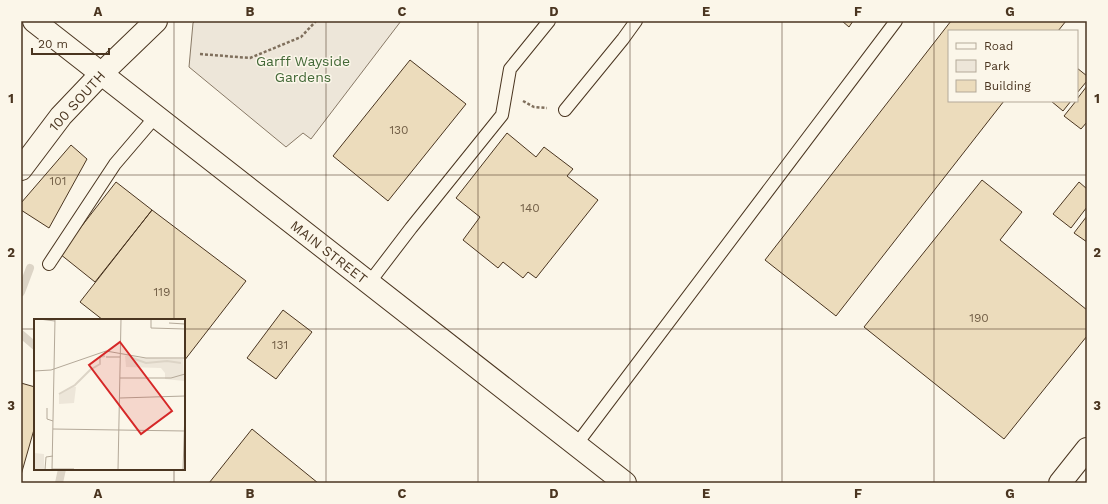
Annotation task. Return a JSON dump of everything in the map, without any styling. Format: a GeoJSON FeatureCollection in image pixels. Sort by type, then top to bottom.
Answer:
{"type":"FeatureCollection","features":[{"type":"Feature","properties":{"kind":"main road","name":"MAIN STREET"},"geometry":{"type":"LineString","coordinates":[[34,21],[625,483]]}},
{"type":"Feature","properties":{"kind":"main road","name":"100 SOUTH"},"geometry":{"type":"LineString","coordinates":[[21,169],[61,116],[101,74],[156,21]]}},
{"type":"Feature","properties":{"kind":"main road"},"geometry":{"type":"LineString","coordinates":[[1060,483],[1087,449]]}},
{"type":"Feature","properties":{"kind":"lane"},"geometry":{"type":"LineString","coordinates":[[369,283],[411,228],[502,116],[510,69],[548,21]]}},
{"type":"Feature","properties":{"kind":"lane"},"geometry":{"type":"LineString","coordinates":[[565,110],[636,21]]}},
{"type":"Feature","properties":{"kind":"lane"},"geometry":{"type":"LineString","coordinates":[[576,444],[896,21]]}},
{"type":"Feature","properties":{"kind":"lane"},"geometry":{"type":"LineString","coordinates":[[49,264],[115,164],[156,116]]}},
{"type":"Feature","properties":{"kind":"path"},"geometry":{"type":"LineString","coordinates":[[200,54],[250,58],[301,37],[316,21]]}},
{"type":"Feature","properties":{"kind":"path"},"geometry":{"type":"LineString","coordinates":[[506,91],[534,107],[565,110]]}},
{"type":"Feature","properties":{"kind":"green space","name":"Garff Wayside Gardens"},"geometry":{"type":"Polygon","coordinates":[[[195,21],[401,21],[311,139],[303,133],[286,147],[189,67],[193,23],[195,21]]]}},
{"type":"Feature","properties":{"kind":"building"},"geometry":{"type":"Polygon","coordinates":[[[842,21],[853,21],[849,27],[842,21]]]}},
{"type":"Feature","properties":{"kind":"building"},"geometry":{"type":"Polygon","coordinates":[[[951,21],[1066,21],[1059,30],[948,30],[948,102],[1003,102],[836,316],[765,260],[951,21]]]}},
{"type":"Feature","properties":{"kind":"building"},"geometry":{"type":"Polygon","coordinates":[[[410,60],[466,104],[388,201],[333,156],[410,60]]]}},
{"type":"Feature","properties":{"kind":"building"},"geometry":{"type":"Polygon","coordinates":[[[1078,69],[1087,76],[1087,81],[1078,92],[1078,69]]]}},
{"type":"Feature","properties":{"kind":"building"},"geometry":{"type":"Polygon","coordinates":[[[1087,86],[1087,122],[1081,129],[1064,116],[1075,102],[1078,102],[1078,98],[1087,86]]]}},
{"type":"Feature","properties":{"kind":"building"},"geometry":{"type":"Polygon","coordinates":[[[1052,102],[1070,102],[1063,111],[1052,102]]]}},
{"type":"Feature","properties":{"kind":"building"},"geometry":{"type":"Polygon","coordinates":[[[507,133],[536,157],[544,147],[573,169],[567,176],[598,200],[536,278],[528,272],[523,278],[503,262],[498,268],[463,240],[480,217],[456,198],[507,133]]]}},
{"type":"Feature","properties":{"kind":"building"},"geometry":{"type":"Polygon","coordinates":[[[71,145],[87,159],[49,228],[21,210],[21,203],[71,145]]]}},
{"type":"Feature","properties":{"kind":"building"},"geometry":{"type":"Polygon","coordinates":[[[982,180],[1022,212],[1000,240],[1087,310],[1087,336],[1004,439],[864,327],[982,180]]]}},
{"type":"Feature","properties":{"kind":"building"},"geometry":{"type":"Polygon","coordinates":[[[116,182],[152,210],[95,282],[60,254],[116,182]]]}},
{"type":"Feature","properties":{"kind":"building"},"geometry":{"type":"Polygon","coordinates":[[[1079,182],[1087,189],[1087,207],[1071,228],[1053,214],[1079,182]]]}},
{"type":"Feature","properties":{"kind":"building"},"geometry":{"type":"Polygon","coordinates":[[[152,210],[246,281],[185,360],[185,319],[102,319],[80,302],[152,210]]]}},
{"type":"Feature","properties":{"kind":"building"},"geometry":{"type":"Polygon","coordinates":[[[1087,216],[1087,242],[1074,233],[1087,216]]]}},
{"type":"Feature","properties":{"kind":"building"},"geometry":{"type":"Polygon","coordinates":[[[283,310],[312,332],[276,379],[247,358],[283,310]]]}},
{"type":"Feature","properties":{"kind":"building"},"geometry":{"type":"Polygon","coordinates":[[[21,383],[34,387],[34,430],[21,475],[21,383]]]}},
{"type":"Feature","properties":{"kind":"building"},"geometry":{"type":"Polygon","coordinates":[[[252,429],[275,448],[318,483],[209,483],[252,429]]]}},
{"type":"Feature","properties":{"kind":"waterway"},"geometry":{"type":"LineString","coordinates":[[21,292],[30,268]]}},
{"type":"Feature","properties":{"kind":"waterway"},"geometry":{"type":"LineString","coordinates":[[21,334],[34,345]]}},
{"type":"Feature","properties":{"kind":"waterway"},"geometry":{"type":"LineString","coordinates":[[59,483],[62,470]]}}]}
